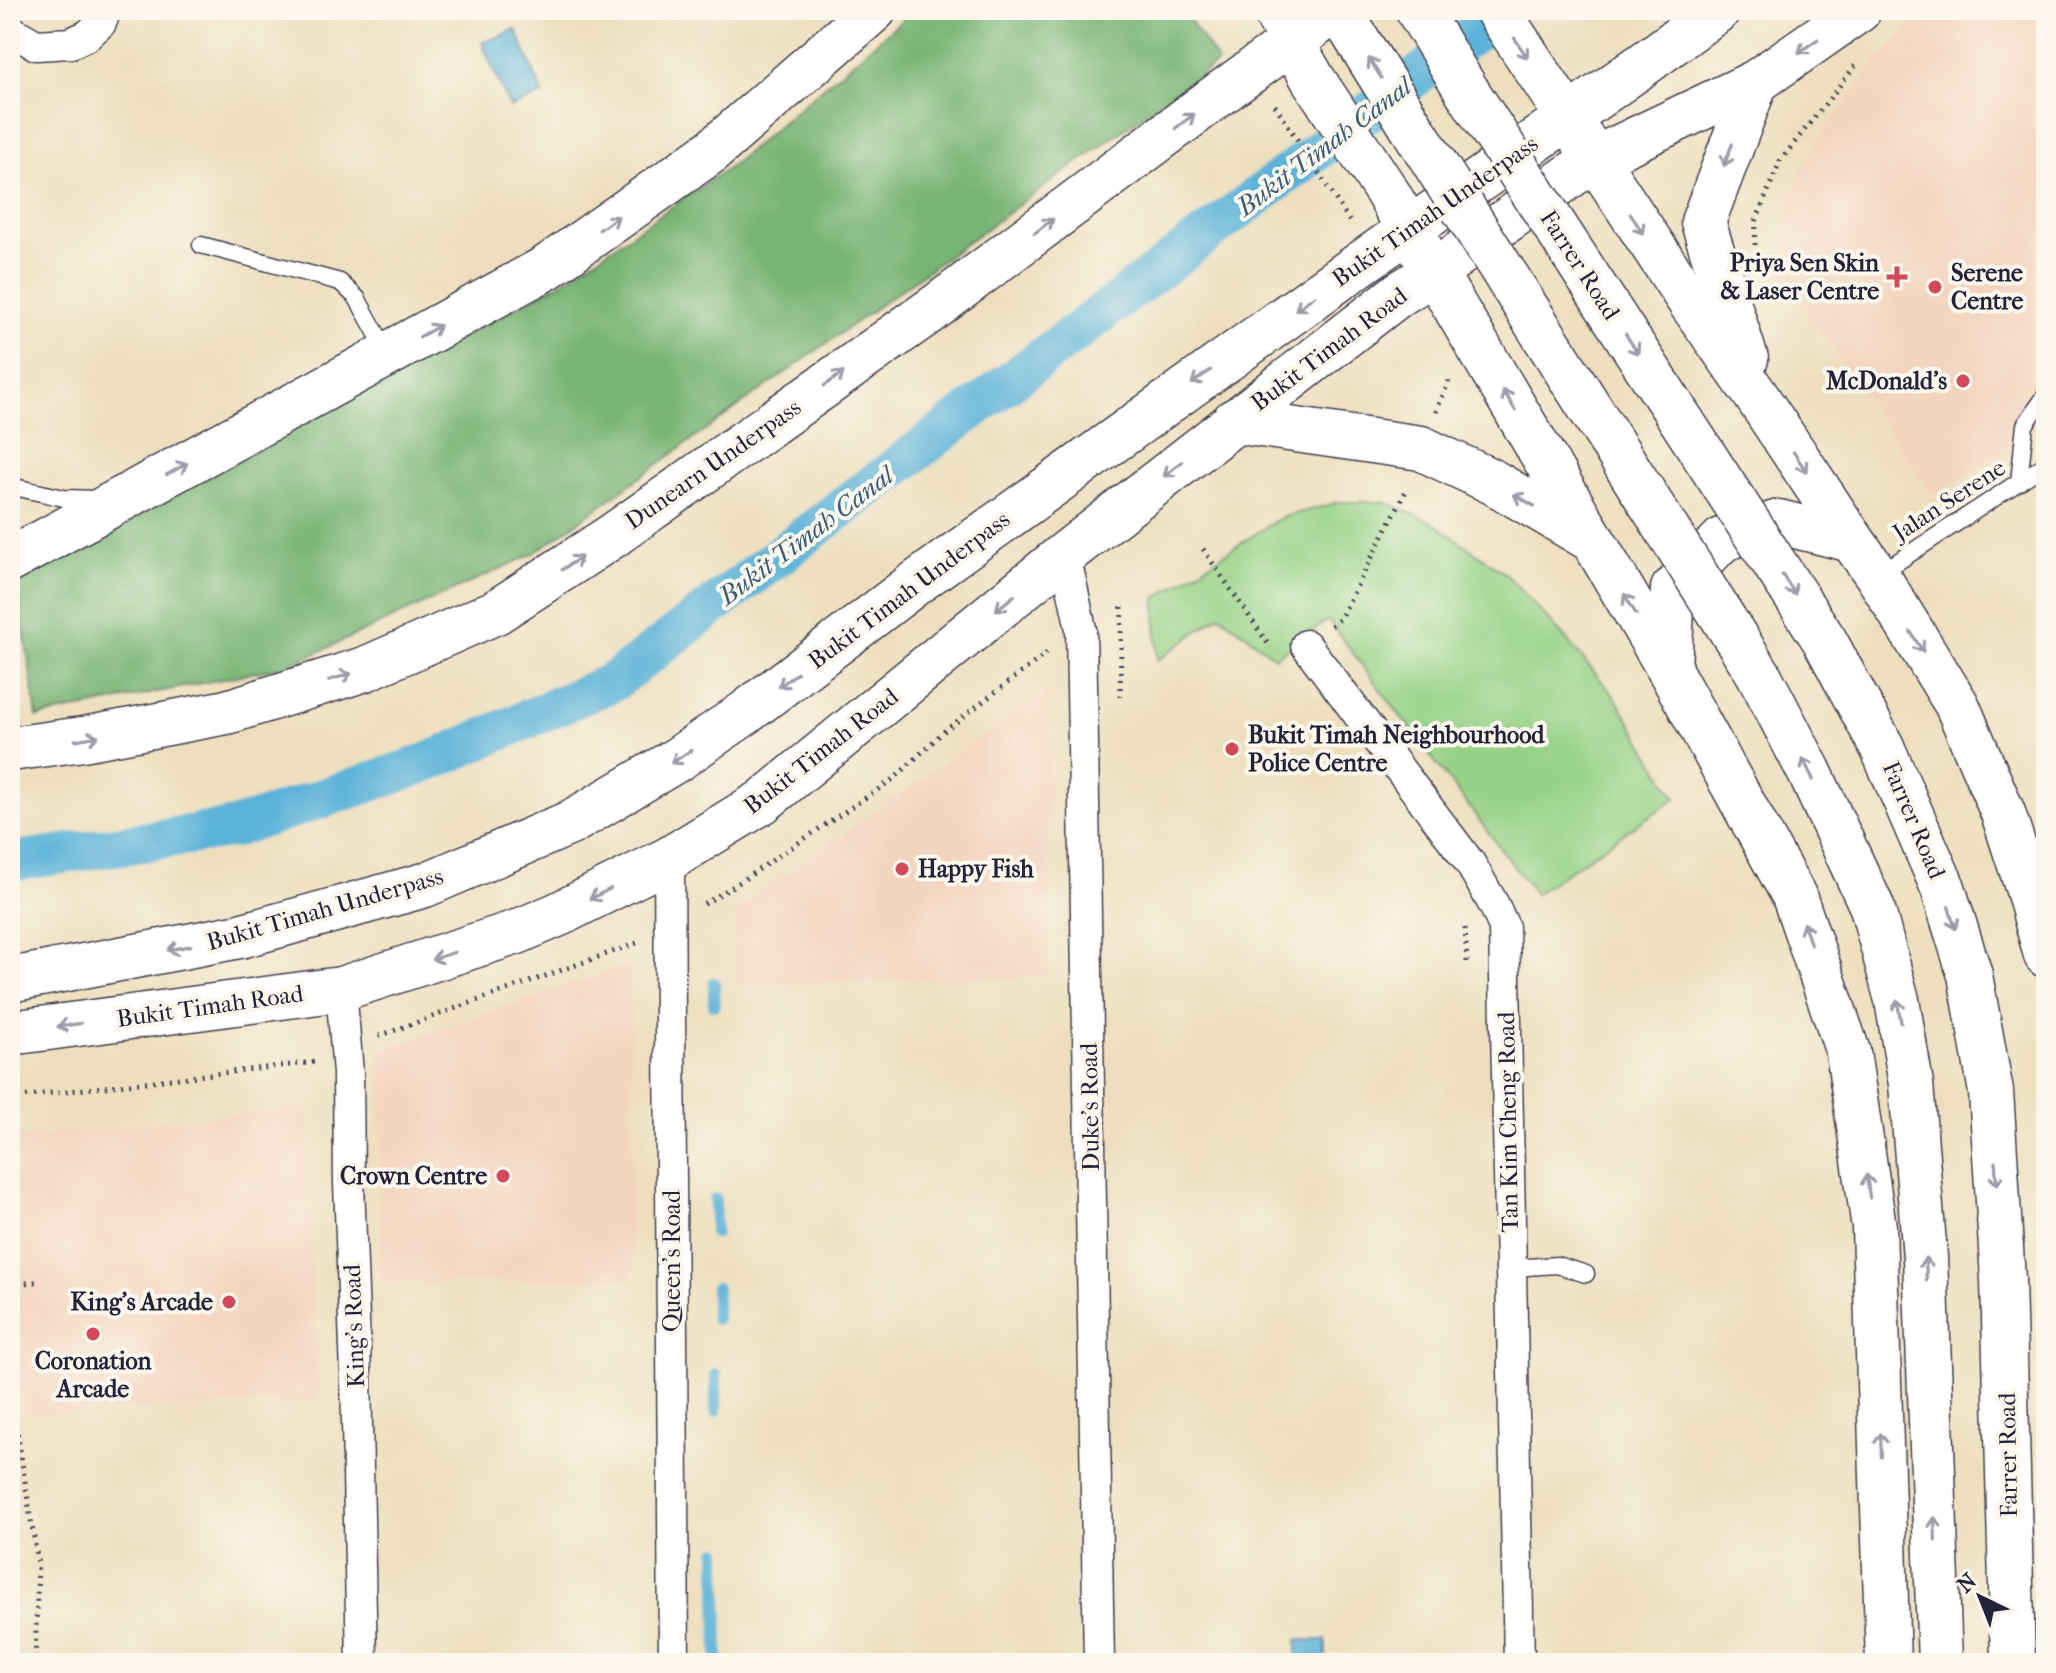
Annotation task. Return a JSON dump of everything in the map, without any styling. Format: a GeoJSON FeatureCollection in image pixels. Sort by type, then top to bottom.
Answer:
{"type":"FeatureCollection","features":[{"type":"Feature","properties":{"kind":"highway"},"geometry":{"type":"LineString","coordinates":[[10,560],[546,268],[712,151],[846,27],[874,10]]}},
{"type":"Feature","properties":{"kind":"highway"},"geometry":{"type":"LineString","coordinates":[[1274,10],[1313,79],[1387,192],[1669,669],[1794,896],[1848,1052],[1874,1227],[1888,1663]]}},
{"type":"Feature","properties":{"kind":"highway"},"geometry":{"type":"LineString","coordinates":[[1337,10],[1758,673],[1809,771],[1872,907],[1897,1000],[1911,1084],[1925,1257],[1940,1663]]}},
{"type":"Feature","properties":{"kind":"highway","name":"Dunearn Underpass"},"geometry":{"type":"LineString","coordinates":[[10,749],[83,739],[227,712],[365,669],[496,612],[611,537],[937,306],[1337,10]]}},
{"type":"Feature","properties":{"kind":"highway","name":"Farrer Road"},"geometry":{"type":"LineString","coordinates":[[1418,10],[1467,91],[1825,641],[1882,747],[1943,888],[1970,975],[1991,1092],[2003,1279],[2013,1663]]}},
{"type":"Feature","properties":{"kind":"highway"},"geometry":{"type":"LineString","coordinates":[[1497,10],[1692,305],[1877,575],[1957,705],[2003,813],[2046,955]]}},
{"type":"Feature","properties":{"kind":"highway","name":"Bukit Timah Underpass"},"geometry":{"type":"LineString","coordinates":[[10,980],[240,936],[425,885],[570,823],[678,759],[745,713],[913,585],[1718,10]]}},
{"type":"Feature","properties":{"kind":"highway","name":"Bukit Timah Road"},"geometry":{"type":"LineString","coordinates":[[10,1033],[341,989],[517,932],[669,859],[762,802],[1065,554],[1399,294],[1594,159],[1756,82],[1859,10]]}},
{"type":"Feature","properties":{"kind":"highway"},"geometry":{"type":"LineString","coordinates":[[1756,82],[1703,222],[1757,397]]}},
{"type":"Feature","properties":{"kind":"highway"},"geometry":{"type":"LineString","coordinates":[[1234,421],[1421,448],[1493,482],[1591,540]]}},
{"type":"Feature","properties":{"kind":"highway"},"geometry":{"type":"LineString","coordinates":[[1669,669],[1673,589],[1723,539],[1779,522],[1852,540]]}},
{"type":"Feature","properties":{"kind":"street"},"geometry":{"type":"LineString","coordinates":[[10,30],[36,45],[71,43],[88,35],[101,23],[106,10]]}},
{"type":"Feature","properties":{"kind":"street","name":"Duke's Road"},"geometry":{"type":"LineString","coordinates":[[1065,554],[1081,629],[1099,1663]]}},
{"type":"Feature","properties":{"kind":"street","name":"Tan Kim Cheng Road"},"geometry":{"type":"LineString","coordinates":[[1306,645],[1470,863],[1504,927],[1519,1663]]}},
{"type":"Feature","properties":{"kind":"street","name":"Queen's Road"},"geometry":{"type":"LineString","coordinates":[[669,859],[674,1663]]}},
{"type":"Feature","properties":{"kind":"street","name":"King's Road"},"geometry":{"type":"LineString","coordinates":[[341,989],[348,1073],[362,1663]]}},
{"type":"Feature","properties":{"kind":"lane"},"geometry":{"type":"LineString","coordinates":[[201,245],[340,282],[357,298],[388,354]]}},
{"type":"Feature","properties":{"kind":"lane"},"geometry":{"type":"LineString","coordinates":[[2019,482],[2025,425],[2046,395]]}},
{"type":"Feature","properties":{"kind":"lane","name":"Jalan Serene"},"geometry":{"type":"LineString","coordinates":[[1877,575],[2046,464]]}},
{"type":"Feature","properties":{"kind":"lane"},"geometry":{"type":"LineString","coordinates":[[10,486],[64,498],[95,500],[126,497]]}},
{"type":"Feature","properties":{"kind":"lane"},"geometry":{"type":"LineString","coordinates":[[1511,1268],[1557,1265],[1586,1274]]}},
{"type":"Feature","properties":{"kind":"path"},"geometry":{"type":"LineString","coordinates":[[1756,221],[1780,161],[1864,54]]}},
{"type":"Feature","properties":{"kind":"path"},"geometry":{"type":"LineString","coordinates":[[1269,95],[1354,229]]}},
{"type":"Feature","properties":{"kind":"path"},"geometry":{"type":"LineString","coordinates":[[1203,549],[1281,661],[1340,619],[1408,488]]}},
{"type":"Feature","properties":{"kind":"path"},"geometry":{"type":"LineString","coordinates":[[693,910],[895,778],[943,732],[1081,629]]}},
{"type":"Feature","properties":{"kind":"path"},"geometry":{"type":"LineString","coordinates":[[10,1098],[325,1061],[346,1048],[636,943]]}},
{"type":"Feature","properties":{"kind":"path"},"geometry":{"type":"LineString","coordinates":[[10,1285],[41,1281]]}},
{"type":"Feature","properties":{"kind":"path"},"geometry":{"type":"LineString","coordinates":[[10,1386],[38,1564],[35,1663]]}},
{"type":"Feature","properties":{"kind":"shaded area"},"geometry":{"type":"Polygon","coordinates":[[[1921,10],[2046,10],[2046,426],[1933,496],[1783,279],[1781,241],[1789,202],[1804,165],[1827,127],[1921,10]]]}},
{"type":"Feature","properties":{"kind":"shaded area"},"geometry":{"type":"Polygon","coordinates":[[[1049,689],[1049,976],[735,985],[734,911],[1049,689]]]}},
{"type":"Feature","properties":{"kind":"shaded area","name":"Crown Centre"},"geometry":{"type":"Polygon","coordinates":[[[631,964],[633,1279],[380,1284],[380,1050],[631,964]]]}},
{"type":"Feature","properties":{"kind":"shaded area"},"geometry":{"type":"Polygon","coordinates":[[[305,1107],[319,1401],[23,1415],[10,1319],[10,1138],[305,1107]]]}},
{"type":"Feature","properties":{"kind":"green space"},"geometry":{"type":"Polygon","coordinates":[[[914,10],[1183,10],[1218,62],[533,554],[290,665],[37,717],[17,582],[561,283],[731,166],[914,10]]]}},
{"type":"Feature","properties":{"kind":"green space"},"geometry":{"type":"Polygon","coordinates":[[[1339,502],[1385,502],[1432,522],[1507,575],[1615,697],[1676,798],[1535,894],[1328,620],[1275,657],[1220,615],[1157,661],[1156,598],[1280,518],[1339,502]]]}},
{"type":"Feature","properties":{"kind":"water"},"geometry":{"type":"Polygon","coordinates":[[[516,29],[543,94],[510,108],[482,43],[516,29]]]}},
{"type":"Feature","properties":{"kind":"water"},"geometry":{"type":"Polygon","coordinates":[[[1297,1640],[1326,1640],[1326,1663],[1297,1663],[1297,1640]]]}},
{"type":"Feature","properties":{"kind":"waterway","name":"Bukit Timah Canal"},"geometry":{"type":"LineString","coordinates":[[10,862],[234,828],[424,764],[613,682],[1505,10]]}},
{"type":"Feature","properties":{"kind":"waterway"},"geometry":{"type":"LineString","coordinates":[[714,983],[714,1005]]}},
{"type":"Feature","properties":{"kind":"waterway"},"geometry":{"type":"LineString","coordinates":[[715,1199],[715,1233]]}},
{"type":"Feature","properties":{"kind":"waterway"},"geometry":{"type":"LineString","coordinates":[[716,1288],[716,1319]]}},
{"type":"Feature","properties":{"kind":"waterway"},"geometry":{"type":"LineString","coordinates":[[716,1375],[716,1411]]}},
{"type":"Feature","properties":{"kind":"waterway"},"geometry":{"type":"LineString","coordinates":[[717,1551],[718,1663]]}},
{"type":"Feature","properties":{"kind":"place","name":"Priya Sen Skin & Laser Centre"},"geometry":{"type":"Point","coordinates":[1897,277]}},
{"type":"Feature","properties":{"kind":"place","name":"Serene Centre"},"geometry":{"type":"Point","coordinates":[1935,287]}},
{"type":"Feature","properties":{"kind":"place","name":"McDonald's"},"geometry":{"type":"Point","coordinates":[1963,381]}},
{"type":"Feature","properties":{"kind":"place","name":"Bukit Timah Neighbourhood Police Centre"},"geometry":{"type":"Point","coordinates":[1232,749]}},
{"type":"Feature","properties":{"kind":"place","name":"Happy Fish"},"geometry":{"type":"Point","coordinates":[902,869]}},
{"type":"Feature","properties":{"kind":"place","name":"Crown Centre"},"geometry":{"type":"Point","coordinates":[503,1176]}},
{"type":"Feature","properties":{"kind":"place","name":"King's Arcade"},"geometry":{"type":"Point","coordinates":[229,1302]}},
{"type":"Feature","properties":{"kind":"place","name":"Coronation Arcade"},"geometry":{"type":"Point","coordinates":[93,1334]}}]}
